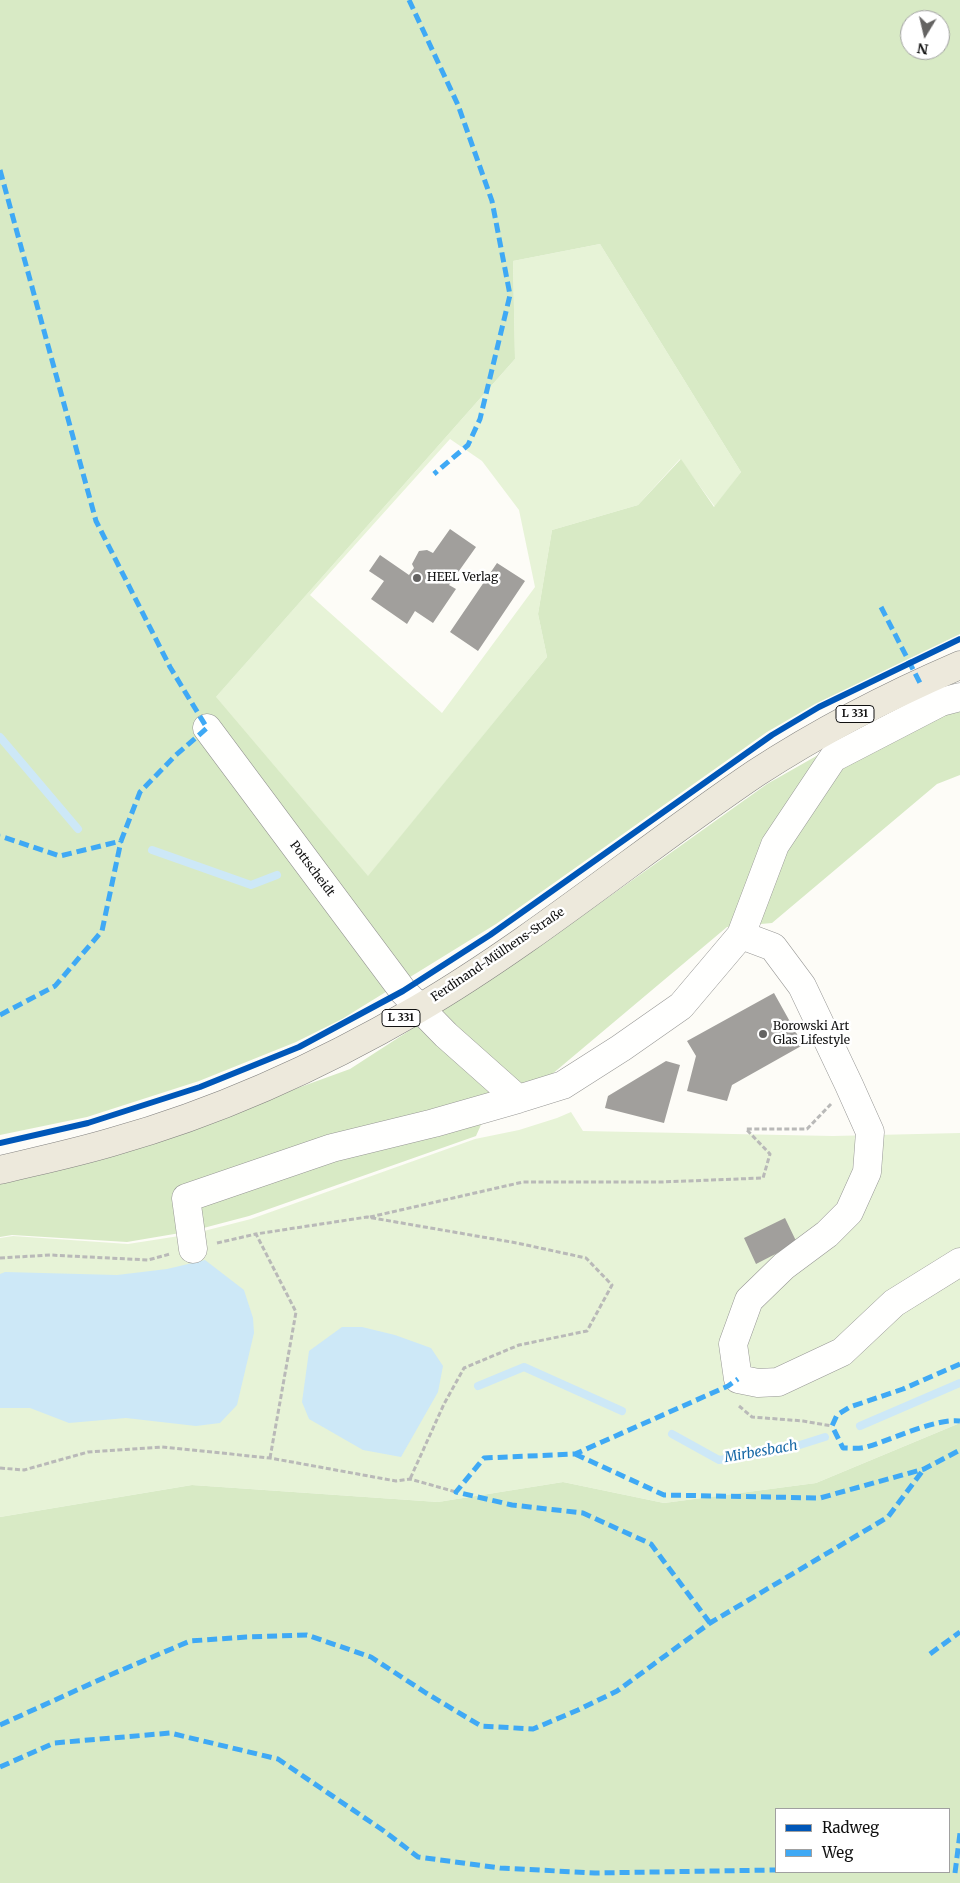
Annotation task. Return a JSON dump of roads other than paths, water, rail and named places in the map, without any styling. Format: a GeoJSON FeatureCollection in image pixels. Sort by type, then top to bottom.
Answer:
{"type":"FeatureCollection","features":[{"type":"Feature","properties":{"kind":"main road","name":"Ferdinand-Mülhens-Straße"},"geometry":{"type":"LineString","coordinates":[[0,1170],[112,1142],[200,1113],[275,1083],[349,1046],[419,1008],[507,952],[764,769],[810,739],[865,708],[960,666]]}},
{"type":"Feature","properties":{"kind":"lane"},"geometry":{"type":"LineString","coordinates":[[193,1249],[186,1198],[332,1148],[434,1123],[563,1086],[681,1006],[741,935],[775,845],[833,758],[941,702],[960,697]]}},
{"type":"Feature","properties":{"kind":"lane","name":"Pottscheidt"},"geometry":{"type":"LineString","coordinates":[[207,728],[403,991],[446,1035],[518,1099]]}},
{"type":"Feature","properties":{"kind":"lane"},"geometry":{"type":"LineString","coordinates":[[741,935],[772,948],[802,986],[870,1132],[867,1172],[850,1212],[827,1234],[784,1266],[749,1300],[733,1344],[738,1379],[758,1383],[778,1382],[842,1352],[894,1303],[960,1262]]}},
{"type":"Feature","properties":{"kind":"water"},"geometry":{"type":"Polygon","coordinates":[[[205,1260],[244,1290],[253,1318],[254,1333],[237,1405],[220,1423],[196,1426],[126,1418],[69,1423],[30,1408],[0,1408],[0,1274],[5,1272],[117,1275],[167,1269],[205,1260]]]}},
{"type":"Feature","properties":{"kind":"water"},"geometry":{"type":"Polygon","coordinates":[[[342,1327],[362,1327],[395,1335],[431,1348],[443,1366],[438,1392],[401,1457],[363,1450],[309,1419],[302,1402],[309,1351],[342,1327]]]}},
{"type":"Feature","properties":{"kind":"waterway"},"geometry":{"type":"LineString","coordinates":[[0,737],[78,829]]}},
{"type":"Feature","properties":{"kind":"waterway"},"geometry":{"type":"LineString","coordinates":[[152,850],[251,885],[277,875]]}},
{"type":"Feature","properties":{"kind":"waterway","name":"Mirbesbach"},"geometry":{"type":"LineString","coordinates":[[478,1386],[524,1367],[622,1411]]}},
{"type":"Feature","properties":{"kind":"waterway","name":"Mirbesbach"},"geometry":{"type":"LineString","coordinates":[[860,1426],[960,1383]]}},
{"type":"Feature","properties":{"kind":"waterway","name":"Mirbesbach"},"geometry":{"type":"LineString","coordinates":[[672,1434],[719,1460],[784,1450],[825,1437]]}},
{"type":"Feature","properties":{"kind":"place","name":"HEEL Verlag"},"geometry":{"type":"Point","coordinates":[417,578]}},
{"type":"Feature","properties":{"kind":"place","name":"Borowski Art Glas Lifestyle"},"geometry":{"type":"Point","coordinates":[763,1034]}}]}
